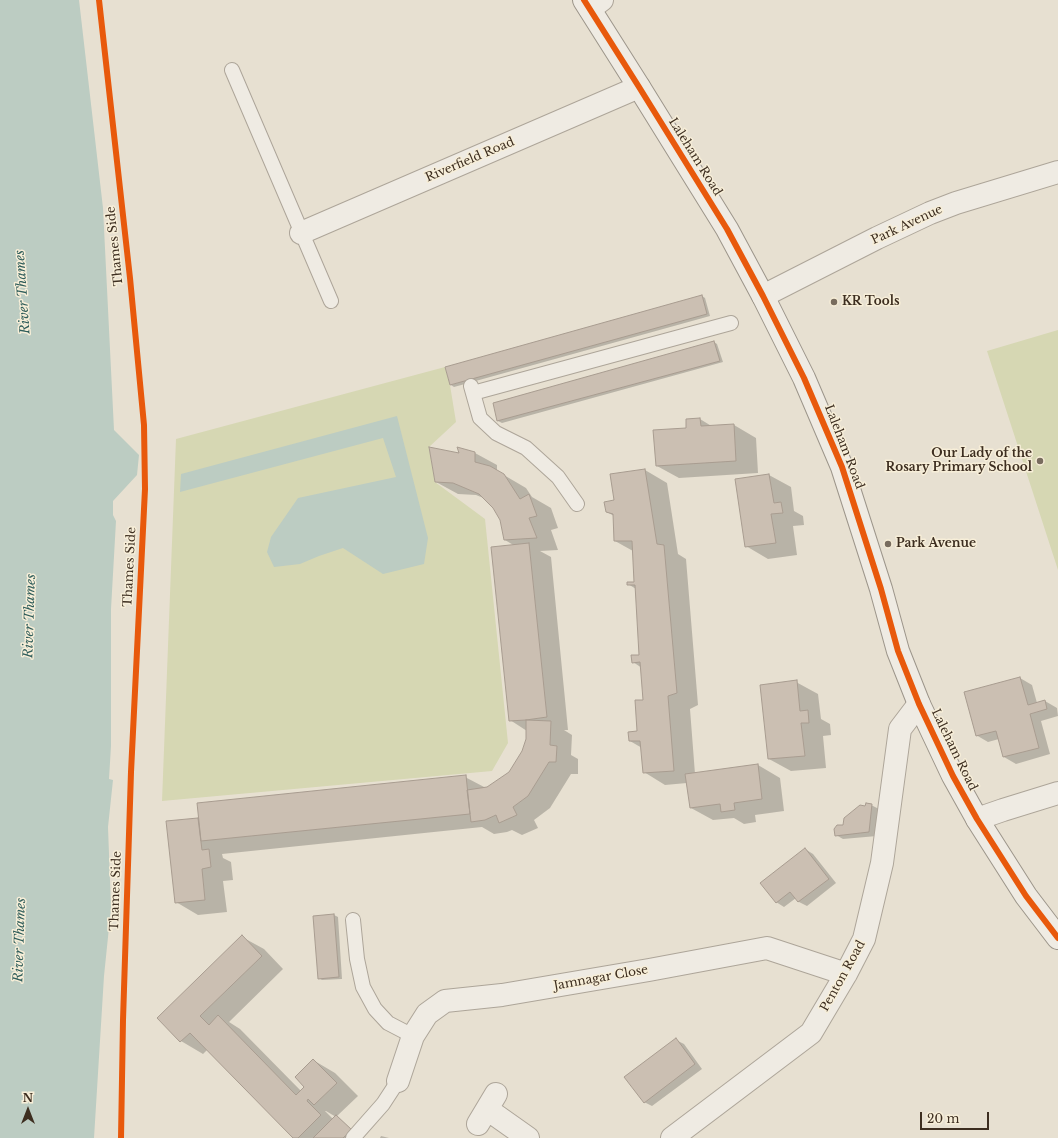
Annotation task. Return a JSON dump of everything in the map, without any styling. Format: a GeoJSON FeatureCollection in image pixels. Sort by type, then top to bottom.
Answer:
{"type":"FeatureCollection","features":[{"type":"Feature","properties":{"kind":"street","name":"Laleham Road"},"geometry":{"type":"LineString","coordinates":[[592,3],[640,87],[727,230],[763,296],[804,378],[842,467],[881,589],[898,651],[919,704],[953,776],[977,819],[1026,896],[1058,938]]}},
{"type":"Feature","properties":{"kind":"street","name":"Riverfield Road"},"geometry":{"type":"LineString","coordinates":[[301,233],[640,87]]}},
{"type":"Feature","properties":{"kind":"street","name":"Park Avenue"},"geometry":{"type":"LineString","coordinates":[[763,296],[877,238],[930,213],[956,203],[1058,172]]}},
{"type":"Feature","properties":{"kind":"street","name":"Penton Road"},"geometry":{"type":"LineString","coordinates":[[672,1138],[810,1033],[846,974],[864,939],[882,863],[900,729],[919,704]]}},
{"type":"Feature","properties":{"kind":"street"},"geometry":{"type":"LineString","coordinates":[[977,819],[1058,793]]}},
{"type":"Feature","properties":{"kind":"street","name":"Jamnagar Close"},"geometry":{"type":"LineString","coordinates":[[398,1080],[413,1036],[427,1014],[445,1001],[502,995],[767,948],[846,974]]}},
{"type":"Feature","properties":{"kind":"street"},"geometry":{"type":"LineString","coordinates":[[487,1109],[528,1138]]}},
{"type":"Feature","properties":{"kind":"lane"},"geometry":{"type":"LineString","coordinates":[[232,70],[331,301]]}},
{"type":"Feature","properties":{"kind":"lane"},"geometry":{"type":"LineString","coordinates":[[577,504],[558,477],[526,448],[496,433],[480,418],[472,389],[732,323]]}},
{"type":"Feature","properties":{"kind":"lane"},"geometry":{"type":"LineString","coordinates":[[353,920],[357,959],[363,987],[375,1009],[388,1023],[413,1036]]}},
{"type":"Feature","properties":{"kind":"lane"},"geometry":{"type":"LineString","coordinates":[[353,1138],[383,1104],[398,1080]]}},
{"type":"Feature","properties":{"kind":"green space","name":"Our Lady of the Rosary Primary School"},"geometry":{"type":"Polygon","coordinates":[[[1058,330],[1058,570],[987,351],[1058,330]]]}},
{"type":"Feature","properties":{"kind":"green space"},"geometry":{"type":"Polygon","coordinates":[[[445,367],[450,385],[456,422],[429,447],[435,482],[485,519],[508,743],[492,771],[162,801],[176,439],[445,367]]]}},
{"type":"Feature","properties":{"kind":"water","name":"River Thames"},"geometry":{"type":"Polygon","coordinates":[[[0,0],[79,0],[103,208],[114,430],[139,455],[137,475],[113,501],[113,515],[116,521],[111,609],[111,746],[109,779],[113,780],[108,827],[111,908],[104,976],[94,1138],[0,1138],[0,0]]]}},
{"type":"Feature","properties":{"kind":"water"},"geometry":{"type":"Polygon","coordinates":[[[397,416],[428,538],[424,564],[383,574],[343,548],[300,564],[274,567],[267,552],[271,537],[298,498],[396,477],[383,438],[180,492],[181,474],[397,416]]]}},
{"type":"Feature","properties":{"kind":"building"},"geometry":{"type":"Polygon","coordinates":[[[702,295],[707,314],[450,385],[445,367],[702,295]]]}},
{"type":"Feature","properties":{"kind":"building"},"geometry":{"type":"Polygon","coordinates":[[[714,341],[720,361],[497,421],[493,403],[714,341]]]}},
{"type":"Feature","properties":{"kind":"building"},"geometry":{"type":"Polygon","coordinates":[[[700,418],[701,426],[734,424],[736,461],[656,466],[653,430],[686,428],[686,419],[700,418]]]}},
{"type":"Feature","properties":{"kind":"building"},"geometry":{"type":"Polygon","coordinates":[[[429,447],[459,453],[457,447],[475,452],[475,462],[490,466],[504,474],[520,499],[529,494],[537,516],[529,518],[537,538],[504,540],[500,520],[493,508],[479,494],[453,483],[435,482],[429,447]]]}},
{"type":"Feature","properties":{"kind":"building"},"geometry":{"type":"Polygon","coordinates":[[[645,469],[657,544],[664,545],[677,693],[668,696],[674,771],[643,773],[640,741],[629,741],[628,732],[637,731],[635,700],[643,700],[640,662],[632,663],[631,655],[639,655],[635,585],[627,585],[627,582],[634,582],[632,541],[614,541],[613,514],[606,512],[604,502],[614,500],[610,474],[645,469]]]}},
{"type":"Feature","properties":{"kind":"building"},"geometry":{"type":"Polygon","coordinates":[[[769,474],[774,503],[781,502],[783,513],[771,514],[776,543],[745,547],[735,479],[769,474]]]}},
{"type":"Feature","properties":{"kind":"building"},"geometry":{"type":"Polygon","coordinates":[[[529,543],[547,717],[509,721],[491,547],[529,543]]]}},
{"type":"Feature","properties":{"kind":"building"},"geometry":{"type":"Polygon","coordinates":[[[1020,677],[1028,705],[1045,700],[1047,709],[1030,714],[1039,748],[1003,757],[996,731],[976,736],[964,692],[1020,677]]]}},
{"type":"Feature","properties":{"kind":"building"},"geometry":{"type":"Polygon","coordinates":[[[797,680],[800,711],[808,710],[809,723],[801,723],[805,756],[768,759],[760,685],[797,680]]]}},
{"type":"Feature","properties":{"kind":"building"},"geometry":{"type":"Polygon","coordinates":[[[526,720],[551,721],[550,745],[557,746],[556,762],[549,762],[528,796],[513,807],[517,815],[499,823],[496,815],[485,820],[471,822],[467,790],[487,787],[509,772],[522,751],[526,739],[526,720]]]}},
{"type":"Feature","properties":{"kind":"building"},"geometry":{"type":"Polygon","coordinates":[[[758,764],[762,799],[734,803],[735,810],[721,812],[720,804],[690,808],[685,774],[758,764]]]}},
{"type":"Feature","properties":{"kind":"building"},"geometry":{"type":"Polygon","coordinates":[[[466,775],[470,814],[201,841],[197,803],[466,775]]]}},
{"type":"Feature","properties":{"kind":"building"},"geometry":{"type":"Polygon","coordinates":[[[866,803],[872,804],[869,832],[835,836],[834,829],[837,825],[843,825],[844,818],[860,805],[865,806],[866,803]]]}},
{"type":"Feature","properties":{"kind":"building"},"geometry":{"type":"Polygon","coordinates":[[[198,818],[202,850],[209,849],[211,867],[202,869],[205,900],[175,903],[166,821],[198,818]]]}},
{"type":"Feature","properties":{"kind":"building"},"geometry":{"type":"Polygon","coordinates":[[[805,848],[829,879],[798,902],[790,892],[776,903],[760,883],[805,848]]]}},
{"type":"Feature","properties":{"kind":"building"},"geometry":{"type":"Polygon","coordinates":[[[334,914],[339,977],[318,979],[313,916],[334,914]]]}},
{"type":"Feature","properties":{"kind":"building"},"geometry":{"type":"Polygon","coordinates":[[[242,935],[262,956],[200,1016],[209,1025],[218,1015],[296,1095],[304,1087],[295,1077],[313,1059],[337,1083],[314,1105],[308,1099],[307,1101],[321,1115],[298,1138],[293,1138],[190,1033],[180,1042],[157,1018],[242,935]]]}},
{"type":"Feature","properties":{"kind":"building"},"geometry":{"type":"Polygon","coordinates":[[[676,1038],[695,1064],[644,1103],[624,1077],[676,1038]]]}},
{"type":"Feature","properties":{"kind":"building"},"geometry":{"type":"Polygon","coordinates":[[[336,1115],[352,1130],[343,1138],[313,1138],[336,1115]]]}},
{"type":"Feature","properties":{"kind":"cycle path","name":"Thames Side"},"geometry":{"type":"LineString","coordinates":[[99,0],[130,278],[144,425],[145,489],[131,772],[123,1020],[121,1138]]}},
{"type":"Feature","properties":{"kind":"cycle path"},"geometry":{"type":"LineString","coordinates":[[584,0],[727,229],[763,296],[804,378],[842,467],[881,589],[898,651],[919,704],[953,776],[977,819],[1026,896],[1058,938]]}},
{"type":"Feature","properties":{"kind":"place","name":"KR Tools"},"geometry":{"type":"Point","coordinates":[834,302]}},
{"type":"Feature","properties":{"kind":"place","name":"Our Lady of the Rosary Primary School"},"geometry":{"type":"Point","coordinates":[1040,461]}},
{"type":"Feature","properties":{"kind":"place","name":"Park Avenue"},"geometry":{"type":"Point","coordinates":[888,544]}}]}
